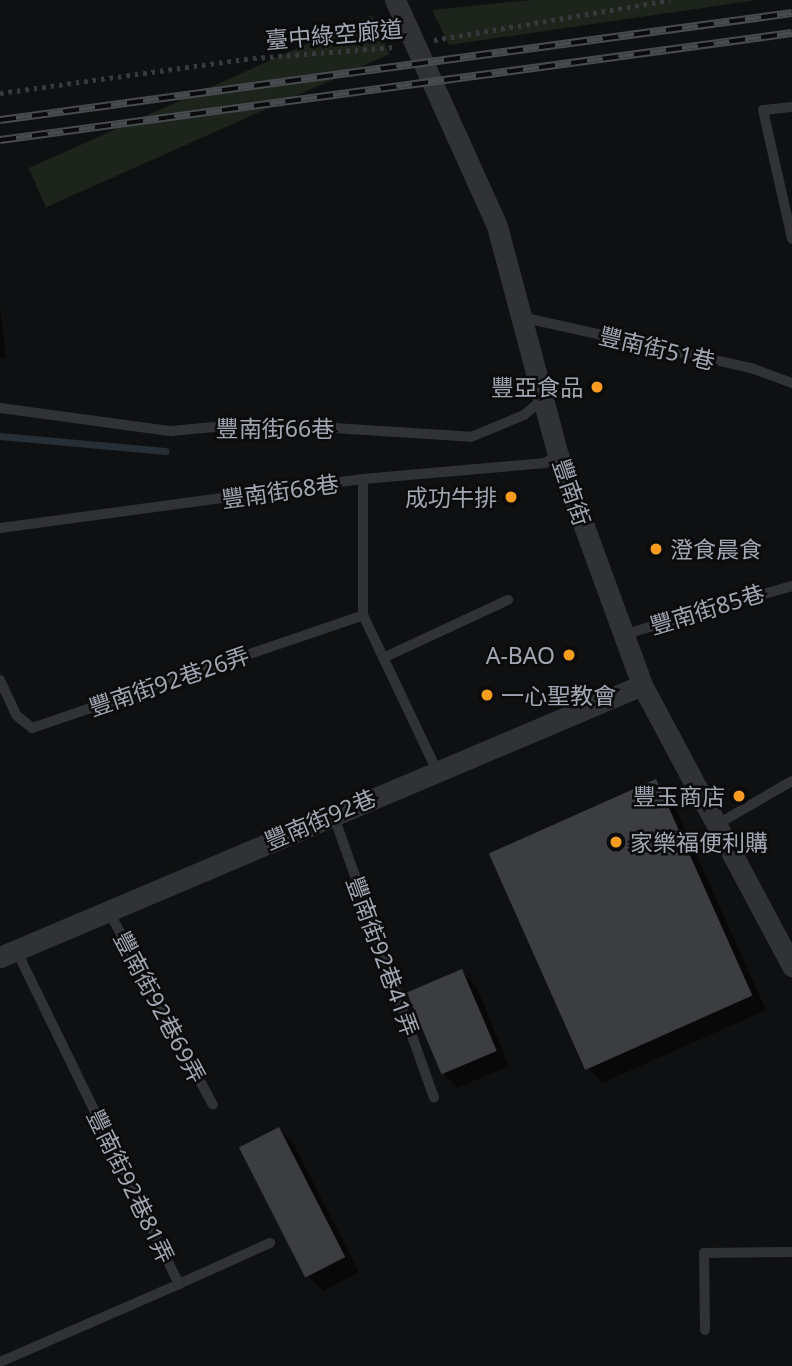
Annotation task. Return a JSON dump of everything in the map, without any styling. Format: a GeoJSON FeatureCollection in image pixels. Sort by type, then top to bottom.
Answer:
{"type":"FeatureCollection","features":[{"type":"Feature","properties":{"kind":"street","name":"豐南街"},"geometry":{"type":"LineString","coordinates":[[395,0],[497,226],[558,455],[642,685],[713,827],[792,966]]}},
{"type":"Feature","properties":{"kind":"street","name":"豐南街92巷"},"geometry":{"type":"LineString","coordinates":[[8,954],[332,813],[642,685]]}},
{"type":"Feature","properties":{"kind":"lane"},"geometry":{"type":"LineString","coordinates":[[792,107],[763,110],[792,239]]}},
{"type":"Feature","properties":{"kind":"lane","name":"豐南街51巷"},"geometry":{"type":"LineString","coordinates":[[521,317],[751,368],[792,383]]}},
{"type":"Feature","properties":{"kind":"lane","name":"豐南街66巷"},"geometry":{"type":"LineString","coordinates":[[0,408],[171,431],[257,423],[471,437],[524,415],[542,400]]}},
{"type":"Feature","properties":{"kind":"lane","name":"豐南街68巷"},"geometry":{"type":"LineString","coordinates":[[0,528],[363,479],[545,463],[558,455]]}},
{"type":"Feature","properties":{"kind":"lane"},"geometry":{"type":"LineString","coordinates":[[363,479],[363,615],[436,769]]}},
{"type":"Feature","properties":{"kind":"lane","name":"豐南街85巷"},"geometry":{"type":"LineString","coordinates":[[622,635],[792,586]]}},
{"type":"Feature","properties":{"kind":"lane"},"geometry":{"type":"LineString","coordinates":[[383,658],[508,600]]}},
{"type":"Feature","properties":{"kind":"lane","name":"豐南街92巷26弄"},"geometry":{"type":"LineString","coordinates":[[0,680],[16,715],[32,727],[363,615]]}},
{"type":"Feature","properties":{"kind":"lane"},"geometry":{"type":"LineString","coordinates":[[713,827],[792,781]]}},
{"type":"Feature","properties":{"kind":"lane","name":"豐南街92巷41弄"},"geometry":{"type":"LineString","coordinates":[[332,813],[434,1098]]}},
{"type":"Feature","properties":{"kind":"lane","name":"豐南街92巷69弄"},"geometry":{"type":"LineString","coordinates":[[108,910],[213,1105]]}},
{"type":"Feature","properties":{"kind":"lane","name":"豐南街92巷81弄"},"geometry":{"type":"LineString","coordinates":[[0,1362],[179,1284],[8,954]]}},
{"type":"Feature","properties":{"kind":"lane"},"geometry":{"type":"LineString","coordinates":[[179,1284],[270,1242]]}},
{"type":"Feature","properties":{"kind":"lane"},"geometry":{"type":"LineString","coordinates":[[705,1330],[704,1253],[792,1252]]}},
{"type":"Feature","properties":{"kind":"path","name":"臺中綠空廊道"},"geometry":{"type":"LineString","coordinates":[[0,93],[253,58],[417,44],[483,27],[670,0]]}},
{"type":"Feature","properties":{"kind":"shaded area"},"geometry":{"type":"Polygon","coordinates":[[[531,0],[757,0],[449,45],[432,10],[531,0]]]}},
{"type":"Feature","properties":{"kind":"shaded area"},"geometry":{"type":"Polygon","coordinates":[[[372,15],[389,54],[46,207],[29,168],[372,15]]]}},
{"type":"Feature","properties":{"kind":"building"},"geometry":{"type":"Polygon","coordinates":[[[656,779],[752,996],[585,1070],[489,853],[656,779]]]}},
{"type":"Feature","properties":{"kind":"building"},"geometry":{"type":"Polygon","coordinates":[[[462,969],[497,1051],[442,1074],[407,992],[462,969]]]}},
{"type":"Feature","properties":{"kind":"building"},"geometry":{"type":"Polygon","coordinates":[[[279,1127],[345,1257],[305,1278],[239,1147],[279,1127]]]}},
{"type":"Feature","properties":{"kind":"waterway"},"geometry":{"type":"LineString","coordinates":[[0,436],[165,451]]}},
{"type":"Feature","properties":{"kind":"railway"},"geometry":{"type":"LineString","coordinates":[[0,120],[792,13]]}},
{"type":"Feature","properties":{"kind":"railway"},"geometry":{"type":"LineString","coordinates":[[0,140],[792,33]]}},
{"type":"Feature","properties":{"kind":"place","name":"豐亞食品"},"geometry":{"type":"Point","coordinates":[597,387]}},
{"type":"Feature","properties":{"kind":"place","name":"成功牛排"},"geometry":{"type":"Point","coordinates":[511,497]}},
{"type":"Feature","properties":{"kind":"place","name":"澄食晨食"},"geometry":{"type":"Point","coordinates":[656,549]}},
{"type":"Feature","properties":{"kind":"place","name":"A-BAO"},"geometry":{"type":"Point","coordinates":[569,655]}},
{"type":"Feature","properties":{"kind":"place","name":"一心聖教會"},"geometry":{"type":"Point","coordinates":[487,695]}},
{"type":"Feature","properties":{"kind":"place","name":"豐玉商店"},"geometry":{"type":"Point","coordinates":[739,796]}},
{"type":"Feature","properties":{"kind":"place","name":"家樂福便利購"},"geometry":{"type":"Point","coordinates":[616,842]}}]}
